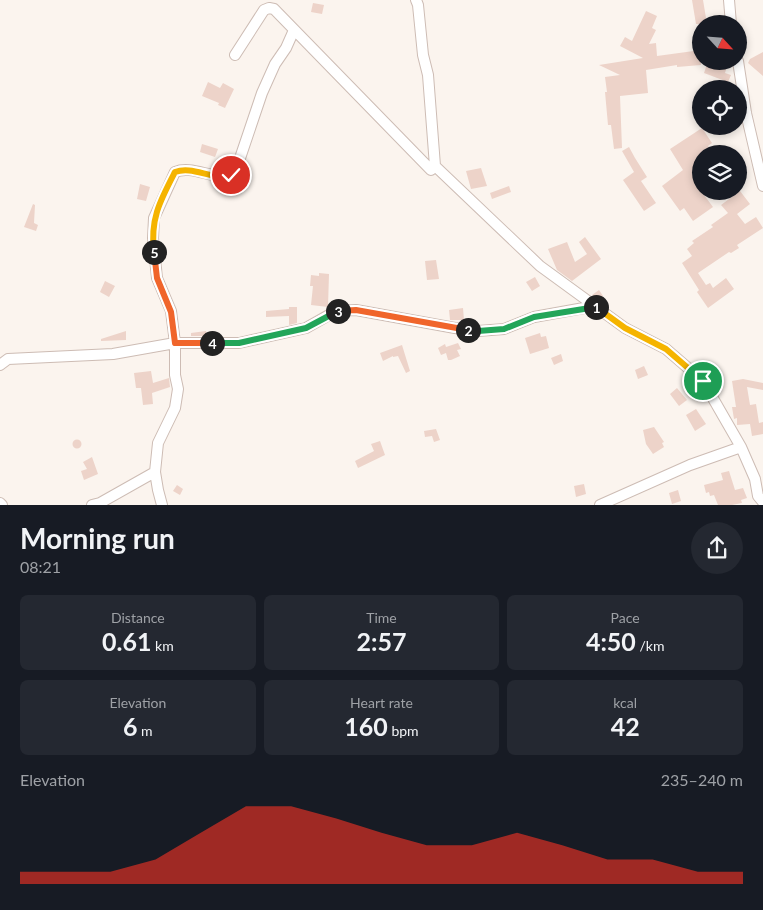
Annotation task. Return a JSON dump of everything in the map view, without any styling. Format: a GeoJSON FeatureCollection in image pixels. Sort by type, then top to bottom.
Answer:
{"type":"FeatureCollection","features":[{"type":"Feature","properties":{"kind":"street"},"geometry":{"type":"LineString","coordinates":[[416,0],[423,55],[428,75],[435,166],[540,266],[625,328],[666,349],[703,381],[741,447],[754,479],[758,496],[763,502]]}},
{"type":"Feature","properties":{"kind":"street"},"geometry":{"type":"LineString","coordinates":[[729,0],[731,15]]}},
{"type":"Feature","properties":{"kind":"street"},"geometry":{"type":"LineString","coordinates":[[235,55],[264,10],[274,9],[431,170],[435,166]]}},
{"type":"Feature","properties":{"kind":"street"},"geometry":{"type":"LineString","coordinates":[[162,505],[155,472],[158,444],[171,419],[178,389],[175,375],[175,343],[171,312],[157,278],[152,238],[154,218],[175,172],[200,173],[224,178],[235,174],[262,93],[275,64],[286,48],[294,30]]}},
{"type":"Feature","properties":{"kind":"street"},"geometry":{"type":"LineString","coordinates":[[739,70],[746,113],[763,186]]}},
{"type":"Feature","properties":{"kind":"street"},"geometry":{"type":"LineString","coordinates":[[0,365],[8,359],[113,354],[175,343],[239,343],[306,328],[336,311],[356,310],[478,331],[504,329],[534,317],[595,306]]}},
{"type":"Feature","properties":{"kind":"street"},"geometry":{"type":"LineString","coordinates":[[600,505],[690,464],[741,447]]}},
{"type":"Feature","properties":{"kind":"street"},"geometry":{"type":"LineString","coordinates":[[92,505],[100,503],[155,472]]}},
{"type":"Feature","properties":{"kind":"building"},"geometry":{"type":"Polygon","coordinates":[[[692,0],[703,0],[706,15],[694,15],[692,0]]]}},
{"type":"Feature","properties":{"kind":"building"},"geometry":{"type":"Polygon","coordinates":[[[313,3],[324,5],[322,14],[311,12],[313,3]]]}},
{"type":"Feature","properties":{"kind":"building"},"geometry":{"type":"Polygon","coordinates":[[[646,11],[657,16],[652,28],[656,30],[649,44],[656,43],[657,56],[692,51],[692,66],[677,67],[677,65],[646,70],[648,93],[620,96],[622,148],[614,149],[611,125],[608,125],[605,77],[620,75],[599,65],[643,58],[620,46],[625,37],[632,41],[646,11]]]}},
{"type":"Feature","properties":{"kind":"building"},"geometry":{"type":"Polygon","coordinates":[[[763,52],[763,76],[748,63],[750,59],[763,52]]]}},
{"type":"Feature","properties":{"kind":"building"},"geometry":{"type":"Polygon","coordinates":[[[705,70],[726,70],[725,73],[731,75],[729,80],[723,80],[704,73],[705,70]]]}},
{"type":"Feature","properties":{"kind":"building"},"geometry":{"type":"Polygon","coordinates":[[[208,82],[220,88],[223,83],[234,89],[225,108],[218,105],[219,103],[202,96],[208,82]]]}},
{"type":"Feature","properties":{"kind":"building"},"geometry":{"type":"Polygon","coordinates":[[[692,135],[707,135],[712,143],[709,145],[692,145],[692,200],[708,200],[713,207],[693,221],[684,208],[680,211],[662,186],[683,170],[670,149],[692,135]]]}},
{"type":"Feature","properties":{"kind":"building"},"geometry":{"type":"Polygon","coordinates":[[[202,144],[218,149],[215,157],[200,152],[202,144]]]}},
{"type":"Feature","properties":{"kind":"building"},"geometry":{"type":"Polygon","coordinates":[[[629,147],[647,177],[641,181],[656,203],[644,211],[623,180],[634,172],[622,151],[629,147]]]}},
{"type":"Feature","properties":{"kind":"building"},"geometry":{"type":"Polygon","coordinates":[[[481,168],[487,186],[471,189],[466,171],[481,168]]]}},
{"type":"Feature","properties":{"kind":"building"},"geometry":{"type":"Polygon","coordinates":[[[140,184],[150,187],[146,201],[137,199],[140,184]]]}},
{"type":"Feature","properties":{"kind":"building"},"geometry":{"type":"Polygon","coordinates":[[[509,186],[511,192],[492,199],[490,193],[509,186]]]}},
{"type":"Feature","properties":{"kind":"building"},"geometry":{"type":"Polygon","coordinates":[[[728,200],[747,200],[750,204],[737,214],[745,224],[756,217],[763,228],[737,245],[739,248],[731,253],[729,252],[698,273],[706,285],[710,283],[713,288],[726,278],[734,289],[708,308],[697,292],[699,290],[682,263],[692,256],[687,249],[694,243],[692,241],[713,227],[711,225],[728,213],[721,205],[728,200]]]}},
{"type":"Feature","properties":{"kind":"building"},"geometry":{"type":"Polygon","coordinates":[[[33,204],[35,205],[34,223],[38,225],[36,231],[24,227],[33,204]]]}},
{"type":"Feature","properties":{"kind":"building"},"geometry":{"type":"Polygon","coordinates":[[[585,237],[601,259],[572,281],[557,270],[548,249],[567,242],[575,262],[587,254],[579,242],[585,237]]]}},
{"type":"Feature","properties":{"kind":"building"},"geometry":{"type":"Polygon","coordinates":[[[436,260],[439,279],[427,280],[425,261],[436,260]]]}},
{"type":"Feature","properties":{"kind":"building"},"geometry":{"type":"Polygon","coordinates":[[[319,273],[329,274],[328,307],[311,305],[313,286],[310,286],[311,275],[319,276],[319,273]]]}},
{"type":"Feature","properties":{"kind":"building"},"geometry":{"type":"Polygon","coordinates":[[[535,277],[540,286],[532,291],[526,282],[535,277]]]}},
{"type":"Feature","properties":{"kind":"building"},"geometry":{"type":"Polygon","coordinates":[[[105,281],[115,286],[109,297],[100,292],[105,281]]]}},
{"type":"Feature","properties":{"kind":"building"},"geometry":{"type":"Polygon","coordinates":[[[599,290],[603,296],[597,299],[592,295],[599,290]]]}},
{"type":"Feature","properties":{"kind":"building"},"geometry":{"type":"Polygon","coordinates":[[[289,307],[297,307],[297,323],[289,325],[289,316],[266,317],[266,311],[289,309],[289,307]]]}},
{"type":"Feature","properties":{"kind":"building"},"geometry":{"type":"Polygon","coordinates":[[[463,308],[464,320],[450,320],[449,310],[463,308]]]}},
{"type":"Feature","properties":{"kind":"building"},"geometry":{"type":"Polygon","coordinates":[[[126,331],[126,340],[101,341],[101,339],[126,331]]]}},
{"type":"Feature","properties":{"kind":"building"},"geometry":{"type":"Polygon","coordinates":[[[206,331],[207,336],[191,336],[191,333],[206,331]]]}},
{"type":"Feature","properties":{"kind":"building"},"geometry":{"type":"Polygon","coordinates":[[[540,333],[541,337],[546,336],[549,348],[530,354],[525,338],[540,333]]]}},
{"type":"Feature","properties":{"kind":"building"},"geometry":{"type":"Polygon","coordinates":[[[458,343],[461,349],[457,350],[460,356],[448,360],[446,353],[441,355],[438,348],[445,344],[446,347],[458,343]]]}},
{"type":"Feature","properties":{"kind":"building"},"geometry":{"type":"Polygon","coordinates":[[[402,345],[410,371],[406,373],[398,356],[393,356],[383,361],[380,353],[402,345]]]}},
{"type":"Feature","properties":{"kind":"building"},"geometry":{"type":"Polygon","coordinates":[[[561,354],[563,361],[554,365],[551,358],[561,354]]]}},
{"type":"Feature","properties":{"kind":"building"},"geometry":{"type":"Polygon","coordinates":[[[644,366],[648,375],[638,379],[635,370],[644,366]]]}},
{"type":"Feature","properties":{"kind":"building"},"geometry":{"type":"Polygon","coordinates":[[[151,371],[153,383],[169,378],[170,387],[152,393],[153,404],[143,405],[141,388],[136,388],[134,373],[151,371]]]}},
{"type":"Feature","properties":{"kind":"building"},"geometry":{"type":"Polygon","coordinates":[[[743,379],[763,383],[763,390],[747,387],[750,405],[756,404],[759,423],[763,422],[763,434],[752,436],[750,424],[737,425],[737,418],[734,419],[732,407],[736,407],[732,381],[743,379]]]}},
{"type":"Feature","properties":{"kind":"building"},"geometry":{"type":"Polygon","coordinates":[[[677,388],[687,400],[679,406],[670,394],[677,388]]]}},
{"type":"Feature","properties":{"kind":"building"},"geometry":{"type":"Polygon","coordinates":[[[696,409],[706,424],[695,431],[686,415],[696,409]]]}},
{"type":"Feature","properties":{"kind":"building"},"geometry":{"type":"Polygon","coordinates":[[[654,427],[664,442],[662,443],[664,447],[653,454],[646,444],[643,430],[654,427]]]}},
{"type":"Feature","properties":{"kind":"building"},"geometry":{"type":"Polygon","coordinates":[[[436,429],[440,440],[434,442],[432,436],[425,437],[424,431],[436,429]]]}},
{"type":"Feature","properties":{"kind":"building"},"geometry":{"type":"Polygon","coordinates":[[[77,440],[81,444],[77,448],[73,444],[77,440]]]}},
{"type":"Feature","properties":{"kind":"building"},"geometry":{"type":"Polygon","coordinates":[[[380,441],[385,455],[358,468],[355,461],[374,451],[371,444],[380,441]]]}},
{"type":"Feature","properties":{"kind":"building"},"geometry":{"type":"Polygon","coordinates":[[[92,457],[98,474],[84,480],[81,471],[87,469],[83,462],[92,457]]]}},
{"type":"Feature","properties":{"kind":"building"},"geometry":{"type":"Polygon","coordinates":[[[729,471],[735,490],[743,488],[747,498],[741,500],[742,503],[718,505],[714,495],[710,496],[709,492],[706,493],[704,485],[723,480],[721,473],[729,471]]]}},
{"type":"Feature","properties":{"kind":"building"},"geometry":{"type":"Polygon","coordinates":[[[584,484],[586,494],[576,497],[574,486],[584,484]]]}},
{"type":"Feature","properties":{"kind":"building"},"geometry":{"type":"Polygon","coordinates":[[[177,485],[183,489],[180,495],[173,491],[177,485]]]}},
{"type":"Feature","properties":{"kind":"building"},"geometry":{"type":"Polygon","coordinates":[[[678,490],[681,501],[672,504],[669,493],[678,490]]]}},
{"type":"Feature","properties":{"kind":"route"},"geometry":{"type":"LineString","coordinates":[[231,175],[224,178],[200,173],[175,172],[154,218],[152,238],[157,278],[169,304],[175,343],[239,343],[306,328],[336,311],[356,310],[478,331],[504,329],[534,317],[595,306],[625,328],[666,349],[703,381]]}}]}
